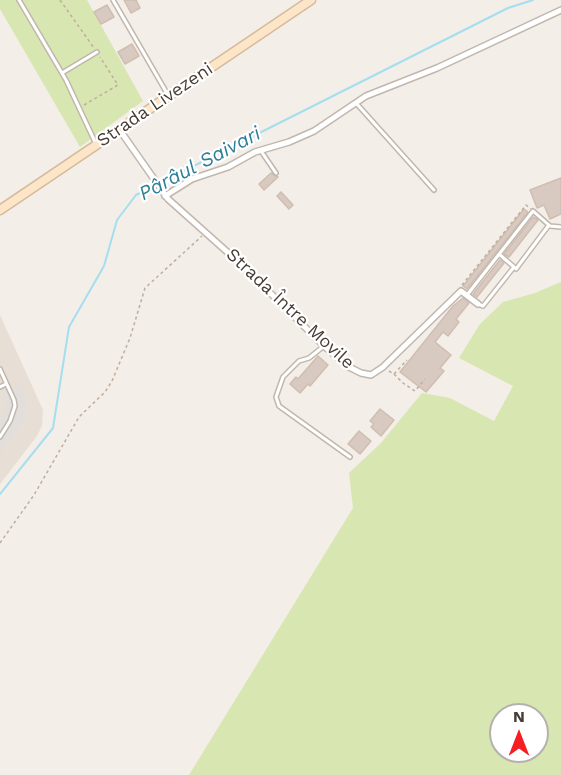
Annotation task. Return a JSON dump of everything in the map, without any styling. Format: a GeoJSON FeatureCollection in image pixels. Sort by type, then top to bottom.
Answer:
{"type":"FeatureCollection","features":[{"type":"Feature","properties":{"kind":"main road","name":"Strada Livezeni"},"geometry":{"type":"LineString","coordinates":[[0,210],[311,0]]}},
{"type":"Feature","properties":{"kind":"street"},"geometry":{"type":"LineString","coordinates":[[165,196],[192,179],[228,167],[255,153],[314,131],[355,102],[505,37],[561,10]]}},
{"type":"Feature","properties":{"kind":"street","name":"Strada Între Movile"},"geometry":{"type":"LineString","coordinates":[[119,129],[165,196],[206,232],[324,346],[361,374],[371,375],[383,367],[464,293]]}},
{"type":"Feature","properties":{"kind":"street"},"geometry":{"type":"LineString","coordinates":[[464,293],[478,304]]}},
{"type":"Feature","properties":{"kind":"lane"},"geometry":{"type":"LineString","coordinates":[[19,0],[62,73],[96,145]]}},
{"type":"Feature","properties":{"kind":"lane"},"geometry":{"type":"LineString","coordinates":[[113,0],[168,96]]}},
{"type":"Feature","properties":{"kind":"lane"},"geometry":{"type":"LineString","coordinates":[[62,73],[97,52]]}},
{"type":"Feature","properties":{"kind":"lane"},"geometry":{"type":"LineString","coordinates":[[355,102],[434,190]]}},
{"type":"Feature","properties":{"kind":"lane"},"geometry":{"type":"LineString","coordinates":[[261,151],[276,172]]}},
{"type":"Feature","properties":{"kind":"lane"},"geometry":{"type":"LineString","coordinates":[[464,293],[499,255],[533,211],[549,225],[561,227]]}},
{"type":"Feature","properties":{"kind":"lane"},"geometry":{"type":"LineString","coordinates":[[478,304],[483,306],[514,267],[516,269],[549,225]]}},
{"type":"Feature","properties":{"kind":"lane"},"geometry":{"type":"LineString","coordinates":[[499,255],[514,267]]}},
{"type":"Feature","properties":{"kind":"lane"},"geometry":{"type":"LineString","coordinates":[[324,346],[309,358],[299,361],[283,377],[276,397],[279,406],[350,457]]}},
{"type":"Feature","properties":{"kind":"lane"},"geometry":{"type":"LineString","coordinates":[[0,369],[14,400],[14,413],[0,437]]}},
{"type":"Feature","properties":{"kind":"lane"},"geometry":{"type":"LineString","coordinates":[[0,387],[6,384]]}},
{"type":"Feature","properties":{"kind":"path"},"geometry":{"type":"LineString","coordinates":[[464,293],[460,287],[526,205],[533,211]]}},
{"type":"Feature","properties":{"kind":"path"},"geometry":{"type":"LineString","coordinates":[[0,543],[34,495],[79,417],[105,392],[112,381],[130,338],[145,288],[206,232]]}},
{"type":"Feature","properties":{"kind":"path"},"geometry":{"type":"LineString","coordinates":[[394,374],[407,360]]}},
{"type":"Feature","properties":{"kind":"path"},"geometry":{"type":"LineString","coordinates":[[383,367],[415,391],[425,379]]}},
{"type":"Feature","properties":{"kind":"shaded area"},"geometry":{"type":"Polygon","coordinates":[[[0,315],[43,410],[42,426],[37,436],[0,484],[0,315]]]}},
{"type":"Feature","properties":{"kind":"shaded area"},"geometry":{"type":"Polygon","coordinates":[[[21,385],[26,401],[24,420],[0,454],[0,422],[7,408],[3,395],[21,385]]]}},
{"type":"Feature","properties":{"kind":"green space"},"geometry":{"type":"Polygon","coordinates":[[[0,0],[87,0],[143,101],[80,147],[0,9],[0,0]]]}},
{"type":"Feature","properties":{"kind":"green space"},"geometry":{"type":"Polygon","coordinates":[[[561,282],[561,775],[189,775],[353,508],[349,473],[381,443],[422,393],[450,398],[494,421],[513,386],[459,358],[480,324],[503,302],[535,293],[561,282]]]}},
{"type":"Feature","properties":{"kind":"building"},"geometry":{"type":"Polygon","coordinates":[[[124,0],[136,0],[140,8],[131,13],[124,0]]]}},
{"type":"Feature","properties":{"kind":"building"},"geometry":{"type":"Polygon","coordinates":[[[107,5],[114,17],[101,24],[94,12],[107,5]]]}},
{"type":"Feature","properties":{"kind":"building"},"geometry":{"type":"Polygon","coordinates":[[[132,44],[139,56],[125,64],[118,52],[132,44]]]}},
{"type":"Feature","properties":{"kind":"building"},"geometry":{"type":"Polygon","coordinates":[[[271,173],[278,177],[264,190],[259,184],[271,173]]]}},
{"type":"Feature","properties":{"kind":"building"},"geometry":{"type":"Polygon","coordinates":[[[561,178],[561,214],[550,219],[544,205],[537,208],[530,190],[561,178]]]}},
{"type":"Feature","properties":{"kind":"building"},"geometry":{"type":"Polygon","coordinates":[[[281,192],[293,205],[289,209],[277,196],[281,192]]]}},
{"type":"Feature","properties":{"kind":"building"},"geometry":{"type":"Polygon","coordinates":[[[524,209],[528,212],[467,289],[463,286],[524,209]]]}},
{"type":"Feature","properties":{"kind":"building"},"geometry":{"type":"Polygon","coordinates":[[[533,217],[538,220],[509,257],[504,254],[533,217]]]}},
{"type":"Feature","properties":{"kind":"building"},"geometry":{"type":"Polygon","coordinates":[[[500,260],[504,263],[477,297],[473,294],[500,260]]]}},
{"type":"Feature","properties":{"kind":"building"},"geometry":{"type":"Polygon","coordinates":[[[463,298],[469,303],[456,319],[459,322],[448,336],[443,332],[435,342],[451,355],[440,368],[444,371],[426,392],[400,372],[453,306],[463,298]]]}},
{"type":"Feature","properties":{"kind":"building"},"geometry":{"type":"Polygon","coordinates":[[[318,356],[328,365],[310,386],[308,384],[300,393],[290,384],[296,377],[298,379],[318,356]]]}},
{"type":"Feature","properties":{"kind":"building"},"geometry":{"type":"Polygon","coordinates":[[[380,409],[394,420],[381,436],[371,427],[374,424],[370,421],[380,409]]]}},
{"type":"Feature","properties":{"kind":"building"},"geometry":{"type":"Polygon","coordinates":[[[359,431],[371,441],[360,454],[348,444],[359,431]]]}},
{"type":"Feature","properties":{"kind":"waterway","name":"Pârâul Saivari"},"geometry":{"type":"LineString","coordinates":[[0,494],[53,428],[69,327],[104,266],[117,220],[136,195],[508,8],[533,0]]}}]}
